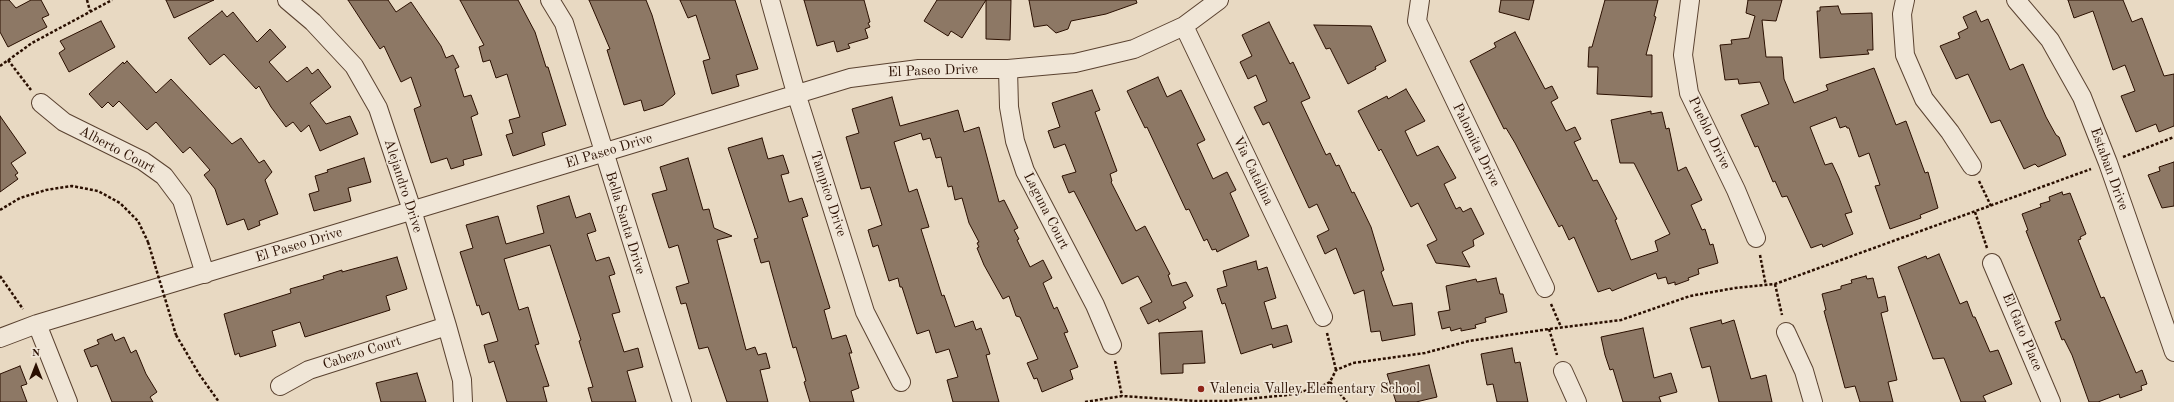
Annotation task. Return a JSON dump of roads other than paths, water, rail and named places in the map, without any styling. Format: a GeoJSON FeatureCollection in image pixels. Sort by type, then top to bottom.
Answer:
{"type":"FeatureCollection","features":[{"type":"Feature","properties":{"kind":"street","name":"Alejandro Drive"},"geometry":{"type":"LineString","coordinates":[[287,0],[313,22],[354,66],[378,108],[412,210],[447,326],[462,380],[463,402]]}},
{"type":"Feature","properties":{"kind":"street","name":"Bella Santa Drive"},"geometry":{"type":"LineString","coordinates":[[550,0],[564,23],[682,402]]}},
{"type":"Feature","properties":{"kind":"street","name":"Tampico Drive"},"geometry":{"type":"LineString","coordinates":[[770,0],[796,94],[865,312],[901,382]]}},
{"type":"Feature","properties":{"kind":"street","name":"El Paseo Drive"},"geometry":{"type":"LineString","coordinates":[[0,338],[37,324],[850,78],[919,68],[1008,69],[1075,63],[1134,48],[1184,26],[1219,0]]}},
{"type":"Feature","properties":{"kind":"street","name":"Palomita Drive"},"geometry":{"type":"LineString","coordinates":[[1420,0],[1417,21],[1545,288]]}},
{"type":"Feature","properties":{"kind":"street","name":"Pueblo Drive"},"geometry":{"type":"LineString","coordinates":[[1690,0],[1683,56],[1689,94],[1736,190],[1756,238]]}},
{"type":"Feature","properties":{"kind":"street"},"geometry":{"type":"LineString","coordinates":[[1905,0],[1902,14],[1905,56],[1924,99],[1950,132],[1972,166]]}},
{"type":"Feature","properties":{"kind":"street","name":"Estaban Drive"},"geometry":{"type":"LineString","coordinates":[[2016,0],[2050,40],[2082,97],[2108,162],[2174,352]]}},
{"type":"Feature","properties":{"kind":"street","name":"Via Catalina"},"geometry":{"type":"LineString","coordinates":[[1184,26],[1323,317]]}},
{"type":"Feature","properties":{"kind":"street","name":"Laguna Court"},"geometry":{"type":"LineString","coordinates":[[1008,69],[1009,106],[1015,141],[1025,171],[1095,305],[1112,345]]}},
{"type":"Feature","properties":{"kind":"street","name":"Alberto Court"},"geometry":{"type":"LineString","coordinates":[[41,103],[64,122],[143,161],[164,176],[182,200],[205,274]]}},
{"type":"Feature","properties":{"kind":"street","name":"El Gato Place"},"geometry":{"type":"LineString","coordinates":[[1992,263],[2052,402]]}},
{"type":"Feature","properties":{"kind":"street"},"geometry":{"type":"LineString","coordinates":[[37,324],[68,402]]}},
{"type":"Feature","properties":{"kind":"street","name":"Cabezo Court"},"geometry":{"type":"LineString","coordinates":[[280,386],[310,370],[447,326]]}},
{"type":"Feature","properties":{"kind":"street"},"geometry":{"type":"LineString","coordinates":[[1786,332],[1804,371],[1813,402]]}},
{"type":"Feature","properties":{"kind":"street"},"geometry":{"type":"LineString","coordinates":[[1563,371],[1577,402]]}},
{"type":"Feature","properties":{"kind":"place","name":"Valencia Valley Elementary School"},"geometry":{"type":"Point","coordinates":[1201,389]}}]}
